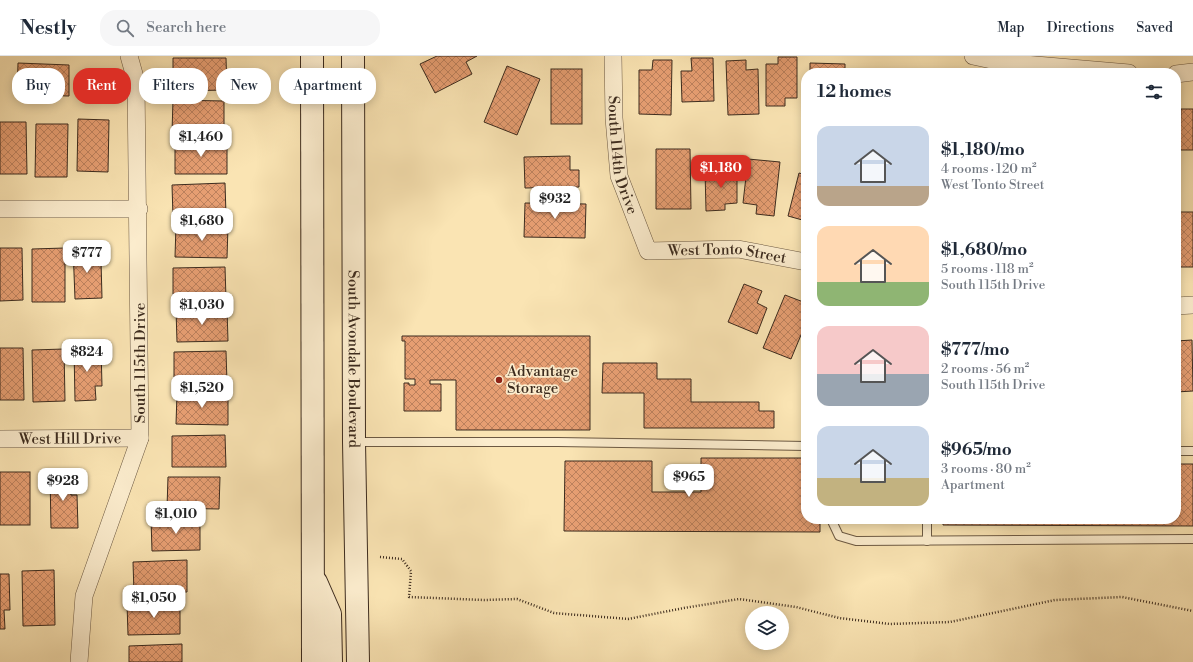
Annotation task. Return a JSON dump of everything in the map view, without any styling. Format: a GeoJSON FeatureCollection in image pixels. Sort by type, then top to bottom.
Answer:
{"type":"FeatureCollection","features":[{"type":"Feature","properties":{"kind":"main road"},"geometry":{"type":"LineString","coordinates":[[312,56],[313,662]]}},
{"type":"Feature","properties":{"kind":"main road","name":"South Avondale Boulevard"},"geometry":{"type":"LineString","coordinates":[[352,56],[354,442],[358,662]]}},
{"type":"Feature","properties":{"kind":"main road"},"geometry":{"type":"LineString","coordinates":[[312,574],[330,614],[331,662]]}},
{"type":"Feature","properties":{"kind":"street","name":"South 115th Drive"},"geometry":{"type":"LineString","coordinates":[[79,662],[84,596],[140,438],[139,209],[136,81],[129,56]]}},
{"type":"Feature","properties":{"kind":"street","name":"South 114th Drive"},"geometry":{"type":"LineString","coordinates":[[613,56],[614,118],[619,176],[648,251]]}},
{"type":"Feature","properties":{"kind":"street"},"geometry":{"type":"LineString","coordinates":[[973,56],[1001,62],[1071,68]]}},
{"type":"Feature","properties":{"kind":"street"},"geometry":{"type":"LineString","coordinates":[[1181,73],[1193,72]]}},
{"type":"Feature","properties":{"kind":"street"},"geometry":{"type":"LineString","coordinates":[[0,209],[139,209]]}},
{"type":"Feature","properties":{"kind":"street","name":"West Tonto Street"},"geometry":{"type":"LineString","coordinates":[[648,251],[738,249],[801,261]]}},
{"type":"Feature","properties":{"kind":"street"},"geometry":{"type":"LineString","coordinates":[[1181,306],[1193,305]]}},
{"type":"Feature","properties":{"kind":"street","name":"West Hill Drive"},"geometry":{"type":"LineString","coordinates":[[0,439],[140,438]]}},
{"type":"Feature","properties":{"kind":"lane"},"geometry":{"type":"LineString","coordinates":[[354,442],[558,442],[801,446]]}},
{"type":"Feature","properties":{"kind":"lane"},"geometry":{"type":"LineString","coordinates":[[1181,451],[1193,451]]}},
{"type":"Feature","properties":{"kind":"lane"},"geometry":{"type":"LineString","coordinates":[[833,524],[839,536],[856,541],[1193,540]]}},
{"type":"Feature","properties":{"kind":"lane"},"geometry":{"type":"LineString","coordinates":[[927,524],[927,541]]}},
{"type":"Feature","properties":{"kind":"path"},"geometry":{"type":"LineString","coordinates":[[380,557],[402,559],[411,571],[409,597],[484,600],[517,599],[554,613],[628,619],[684,608],[739,600],[796,607],[839,618],[890,624],[950,622],[1055,600],[1122,597],[1193,611]]}},
{"type":"Feature","properties":{"kind":"building"},"geometry":{"type":"Polygon","coordinates":[[[437,56],[477,56],[466,62],[472,74],[435,93],[420,64],[437,56]]]}},
{"type":"Feature","properties":{"kind":"building"},"geometry":{"type":"Polygon","coordinates":[[[778,57],[797,57],[797,98],[785,98],[785,106],[766,106],[766,64],[778,64],[778,57]]]}},
{"type":"Feature","properties":{"kind":"building"},"geometry":{"type":"Polygon","coordinates":[[[173,58],[226,58],[226,68],[216,68],[216,90],[208,90],[208,68],[173,68],[173,58]]]}},
{"type":"Feature","properties":{"kind":"building"},"geometry":{"type":"Polygon","coordinates":[[[691,58],[713,58],[714,101],[682,102],[681,71],[692,71],[691,58]]]}},
{"type":"Feature","properties":{"kind":"building"},"geometry":{"type":"Polygon","coordinates":[[[653,60],[672,60],[671,115],[639,114],[639,70],[652,70],[653,60]]]}},
{"type":"Feature","properties":{"kind":"building"},"geometry":{"type":"Polygon","coordinates":[[[746,60],[746,70],[758,69],[759,114],[728,115],[726,61],[746,60]]]}},
{"type":"Feature","properties":{"kind":"building"},"geometry":{"type":"Polygon","coordinates":[[[18,63],[69,65],[69,96],[65,96],[65,68],[18,68],[18,63]]]}},
{"type":"Feature","properties":{"kind":"building"},"geometry":{"type":"Polygon","coordinates":[[[810,63],[845,64],[845,68],[810,68],[810,63]]]}},
{"type":"Feature","properties":{"kind":"building"},"geometry":{"type":"Polygon","coordinates":[[[507,66],[540,79],[517,135],[484,122],[507,66]]]}},
{"type":"Feature","properties":{"kind":"building"},"geometry":{"type":"Polygon","coordinates":[[[551,69],[582,69],[582,124],[551,124],[551,69]]]}},
{"type":"Feature","properties":{"kind":"building"},"geometry":{"type":"Polygon","coordinates":[[[208,101],[216,101],[216,104],[224,104],[224,132],[172,132],[173,104],[208,104],[208,101]]]}},
{"type":"Feature","properties":{"kind":"building"},"geometry":{"type":"Polygon","coordinates":[[[1181,109],[1193,109],[1193,150],[1181,150],[1181,109]]]}},
{"type":"Feature","properties":{"kind":"building"},"geometry":{"type":"Polygon","coordinates":[[[78,119],[109,120],[108,172],[77,171],[78,119]]]}},
{"type":"Feature","properties":{"kind":"building"},"geometry":{"type":"Polygon","coordinates":[[[0,122],[26,122],[27,174],[0,174],[0,122]]]}},
{"type":"Feature","properties":{"kind":"building"},"geometry":{"type":"Polygon","coordinates":[[[36,124],[68,124],[67,177],[35,177],[36,124]]]}},
{"type":"Feature","properties":{"kind":"building"},"geometry":{"type":"Polygon","coordinates":[[[175,142],[227,143],[227,174],[175,174],[175,142]]]}},
{"type":"Feature","properties":{"kind":"building"},"geometry":{"type":"Polygon","coordinates":[[[656,149],[690,149],[691,209],[656,209],[656,149]]]}},
{"type":"Feature","properties":{"kind":"building"},"geometry":{"type":"Polygon","coordinates":[[[570,156],[570,170],[579,170],[579,187],[525,188],[524,157],[570,156]]]}},
{"type":"Feature","properties":{"kind":"building"},"geometry":{"type":"Polygon","coordinates":[[[748,159],[780,162],[774,216],[756,214],[757,205],[743,203],[748,159]]]}},
{"type":"Feature","properties":{"kind":"building"},"geometry":{"type":"Polygon","coordinates":[[[737,169],[737,203],[725,204],[725,210],[706,211],[705,170],[737,169]]]}},
{"type":"Feature","properties":{"kind":"building"},"geometry":{"type":"Polygon","coordinates":[[[799,173],[801,174],[801,220],[788,216],[799,173]]]}},
{"type":"Feature","properties":{"kind":"building"},"geometry":{"type":"Polygon","coordinates":[[[225,183],[226,215],[173,217],[172,185],[225,183]]]}},
{"type":"Feature","properties":{"kind":"building"},"geometry":{"type":"Polygon","coordinates":[[[525,203],[586,204],[585,238],[524,237],[525,203]]]}},
{"type":"Feature","properties":{"kind":"building"},"geometry":{"type":"Polygon","coordinates":[[[1181,212],[1193,212],[1193,267],[1181,267],[1181,212]]]}},
{"type":"Feature","properties":{"kind":"building"},"geometry":{"type":"Polygon","coordinates":[[[176,225],[228,226],[227,258],[175,257],[176,225]]]}},
{"type":"Feature","properties":{"kind":"building"},"geometry":{"type":"Polygon","coordinates":[[[73,247],[94,247],[95,261],[101,261],[102,298],[75,299],[73,247]]]}},
{"type":"Feature","properties":{"kind":"building"},"geometry":{"type":"Polygon","coordinates":[[[0,248],[22,248],[23,300],[0,301],[0,248]]]}},
{"type":"Feature","properties":{"kind":"building"},"geometry":{"type":"Polygon","coordinates":[[[65,248],[65,302],[32,302],[32,249],[65,248]]]}},
{"type":"Feature","properties":{"kind":"building"},"geometry":{"type":"Polygon","coordinates":[[[225,267],[226,299],[173,300],[173,268],[225,267]]]}},
{"type":"Feature","properties":{"kind":"building"},"geometry":{"type":"Polygon","coordinates":[[[744,284],[762,291],[757,303],[767,308],[757,334],[728,322],[744,284]]]}},
{"type":"Feature","properties":{"kind":"building"},"geometry":{"type":"Polygon","coordinates":[[[785,295],[801,301],[801,335],[791,359],[763,348],[785,295]]]}},
{"type":"Feature","properties":{"kind":"building"},"geometry":{"type":"Polygon","coordinates":[[[227,309],[228,341],[177,342],[176,310],[227,309]]]}},
{"type":"Feature","properties":{"kind":"building"},"geometry":{"type":"Polygon","coordinates":[[[402,336],[590,336],[590,430],[456,430],[456,380],[430,380],[430,384],[441,384],[441,411],[404,411],[404,383],[415,385],[415,379],[405,379],[405,341],[402,341],[402,336]]]}},
{"type":"Feature","properties":{"kind":"building"},"geometry":{"type":"Polygon","coordinates":[[[1192,340],[1193,391],[1181,392],[1181,341],[1192,340]]]}},
{"type":"Feature","properties":{"kind":"building"},"geometry":{"type":"Polygon","coordinates":[[[0,348],[23,348],[24,400],[0,400],[0,348]]]}},
{"type":"Feature","properties":{"kind":"building"},"geometry":{"type":"Polygon","coordinates":[[[101,348],[102,386],[95,386],[96,400],[75,401],[74,349],[101,348]]]}},
{"type":"Feature","properties":{"kind":"building"},"geometry":{"type":"Polygon","coordinates":[[[64,349],[65,401],[33,402],[32,350],[64,349]]]}},
{"type":"Feature","properties":{"kind":"building"},"geometry":{"type":"Polygon","coordinates":[[[226,351],[227,383],[174,384],[174,352],[226,351]]]}},
{"type":"Feature","properties":{"kind":"building"},"geometry":{"type":"Polygon","coordinates":[[[603,363],[657,363],[657,379],[691,379],[691,402],[759,402],[759,411],[774,411],[774,428],[644,428],[644,393],[602,393],[603,363]]]}},
{"type":"Feature","properties":{"kind":"building"},"geometry":{"type":"Polygon","coordinates":[[[177,394],[228,394],[228,425],[176,424],[177,394]]]}},
{"type":"Feature","properties":{"kind":"building"},"geometry":{"type":"Polygon","coordinates":[[[225,435],[226,467],[172,467],[172,436],[225,435]]]}},
{"type":"Feature","properties":{"kind":"building"},"geometry":{"type":"Polygon","coordinates":[[[701,458],[801,458],[801,524],[820,524],[820,532],[564,531],[565,461],[652,461],[652,492],[701,492],[701,458]]]}},
{"type":"Feature","properties":{"kind":"building"},"geometry":{"type":"Polygon","coordinates":[[[1181,464],[1193,464],[1193,526],[943,525],[1181,524],[1181,464]]]}},
{"type":"Feature","properties":{"kind":"building"},"geometry":{"type":"Polygon","coordinates":[[[0,472],[30,472],[30,525],[0,525],[0,472]]]}},
{"type":"Feature","properties":{"kind":"building"},"geometry":{"type":"Polygon","coordinates":[[[71,473],[71,495],[77,495],[78,528],[51,528],[50,474],[71,473]]]}},
{"type":"Feature","properties":{"kind":"building"},"geometry":{"type":"Polygon","coordinates":[[[168,477],[220,477],[219,509],[167,508],[168,477]]]}},
{"type":"Feature","properties":{"kind":"building"},"geometry":{"type":"Polygon","coordinates":[[[151,519],[200,519],[200,550],[152,551],[151,519]]]}},
{"type":"Feature","properties":{"kind":"building"},"geometry":{"type":"Polygon","coordinates":[[[187,560],[187,592],[134,593],[133,562],[187,560]]]}},
{"type":"Feature","properties":{"kind":"building"},"geometry":{"type":"Polygon","coordinates":[[[54,570],[55,625],[23,626],[22,571],[54,570]]]}},
{"type":"Feature","properties":{"kind":"building"},"geometry":{"type":"Polygon","coordinates":[[[0,574],[9,574],[10,610],[4,610],[5,629],[0,629],[0,574]]]}},
{"type":"Feature","properties":{"kind":"building"},"geometry":{"type":"Polygon","coordinates":[[[127,603],[180,603],[180,634],[128,635],[127,603]]]}},
{"type":"Feature","properties":{"kind":"building"},"geometry":{"type":"Polygon","coordinates":[[[182,644],[182,662],[129,662],[129,646],[182,644]]]}},
{"type":"Feature","properties":{"kind":"place","name":"Advantage Storage"},"geometry":{"type":"Point","coordinates":[499,380]}}]}
